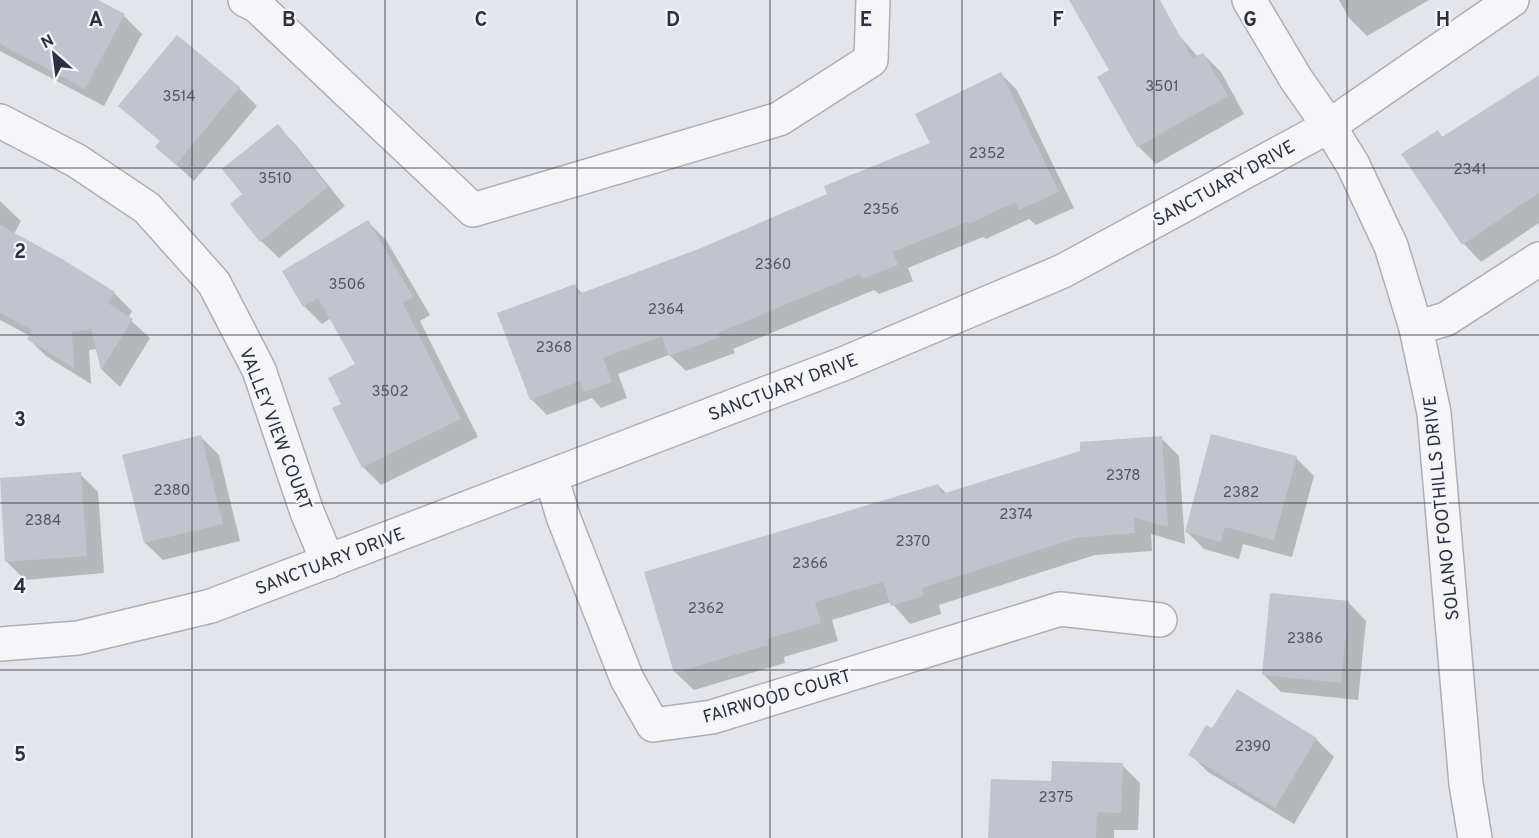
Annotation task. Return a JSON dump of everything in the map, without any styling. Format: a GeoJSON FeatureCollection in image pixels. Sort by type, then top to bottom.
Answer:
{"type":"FeatureCollection","features":[{"type":"Feature","properties":{"kind":"street"},"geometry":{"type":"LineString","coordinates":[[245,0],[257,6],[473,210],[779,119],[871,60],[873,0]]}},
{"type":"Feature","properties":{"kind":"street","name":"SOLANO FOOTHILLS DRIVE"},"geometry":{"type":"LineString","coordinates":[[1249,0],[1296,79],[1352,164],[1390,246],[1416,328],[1434,413],[1466,784],[1476,838]]}},
{"type":"Feature","properties":{"kind":"street","name":"SANCTUARY DRIVE"},"geometry":{"type":"LineString","coordinates":[[0,644],[78,639],[210,606],[843,364],[1063,271],[1329,126],[1512,0]]}},
{"type":"Feature","properties":{"kind":"street","name":"VALLEY VIEW COURT"},"geometry":{"type":"LineString","coordinates":[[0,121],[76,161],[147,208],[214,283],[258,370],[307,512],[328,562]]}},
{"type":"Feature","properties":{"kind":"street"},"geometry":{"type":"LineString","coordinates":[[1416,328],[1446,319],[1539,259]]}},
{"type":"Feature","properties":{"kind":"street","name":"FAIRWOOD COURT"},"geometry":{"type":"LineString","coordinates":[[551,477],[564,519],[627,679],[653,725],[712,717],[1060,609],[1160,620]]}},
{"type":"Feature","properties":{"kind":"building"},"geometry":{"type":"Polygon","coordinates":[[[0,0],[98,0],[125,14],[85,89],[0,44],[0,0]]]}},
{"type":"Feature","properties":{"kind":"building"},"geometry":{"type":"Polygon","coordinates":[[[1069,0],[1160,0],[1192,58],[1203,53],[1228,96],[1137,147],[1097,77],[1109,70],[1069,0]]]}},
{"type":"Feature","properties":{"kind":"building"},"geometry":{"type":"Polygon","coordinates":[[[177,35],[240,87],[176,165],[155,147],[160,141],[118,106],[177,35]]]}},
{"type":"Feature","properties":{"kind":"building"},"geometry":{"type":"Polygon","coordinates":[[[1001,72],[1059,192],[1019,210],[1015,202],[969,224],[967,222],[893,252],[898,265],[862,279],[859,274],[718,333],[720,337],[669,356],[662,336],[603,358],[612,382],[584,392],[580,381],[530,400],[497,313],[575,284],[579,294],[701,248],[827,194],[824,186],[930,143],[915,114],[1001,72]]]}},
{"type":"Feature","properties":{"kind":"building"},"geometry":{"type":"Polygon","coordinates":[[[1539,75],[1539,193],[1462,245],[1401,154],[1438,130],[1442,137],[1539,75]]]}},
{"type":"Feature","properties":{"kind":"building"},"geometry":{"type":"Polygon","coordinates":[[[278,124],[328,187],[260,242],[230,204],[242,194],[222,169],[278,124]]]}},
{"type":"Feature","properties":{"kind":"building"},"geometry":{"type":"Polygon","coordinates":[[[368,220],[413,297],[403,303],[461,419],[362,468],[332,408],[341,404],[328,378],[355,364],[318,298],[303,307],[282,271],[368,220]]]}},
{"type":"Feature","properties":{"kind":"building"},"geometry":{"type":"Polygon","coordinates":[[[0,225],[62,259],[115,292],[108,303],[133,319],[101,370],[91,329],[72,332],[74,368],[27,339],[32,330],[0,313],[0,225]]]}},
{"type":"Feature","properties":{"kind":"building"},"geometry":{"type":"Polygon","coordinates":[[[1211,434],[1297,456],[1274,540],[1225,527],[1221,542],[1185,532],[1211,434]]]}},
{"type":"Feature","properties":{"kind":"building"},"geometry":{"type":"Polygon","coordinates":[[[201,435],[223,524],[144,543],[122,455],[201,435]]]}},
{"type":"Feature","properties":{"kind":"building"},"geometry":{"type":"Polygon","coordinates":[[[1162,436],[1168,527],[1134,518],[1135,533],[1076,538],[922,588],[924,596],[891,606],[883,582],[815,602],[821,623],[767,639],[768,645],[674,673],[644,572],[938,484],[942,494],[1080,451],[1080,442],[1162,436]]]}},
{"type":"Feature","properties":{"kind":"building"},"geometry":{"type":"Polygon","coordinates":[[[81,472],[87,556],[5,562],[0,478],[81,472]]]}},
{"type":"Feature","properties":{"kind":"building"},"geometry":{"type":"Polygon","coordinates":[[[1270,593],[1349,601],[1341,683],[1262,675],[1270,593]]]}},
{"type":"Feature","properties":{"kind":"building"},"geometry":{"type":"Polygon","coordinates":[[[1237,689],[1317,738],[1275,808],[1188,755],[1206,725],[1212,728],[1237,689]]]}},
{"type":"Feature","properties":{"kind":"building"},"geometry":{"type":"Polygon","coordinates":[[[1052,761],[1123,763],[1121,813],[1097,812],[1096,838],[988,838],[991,779],[1051,781],[1052,761]]]}}]}
